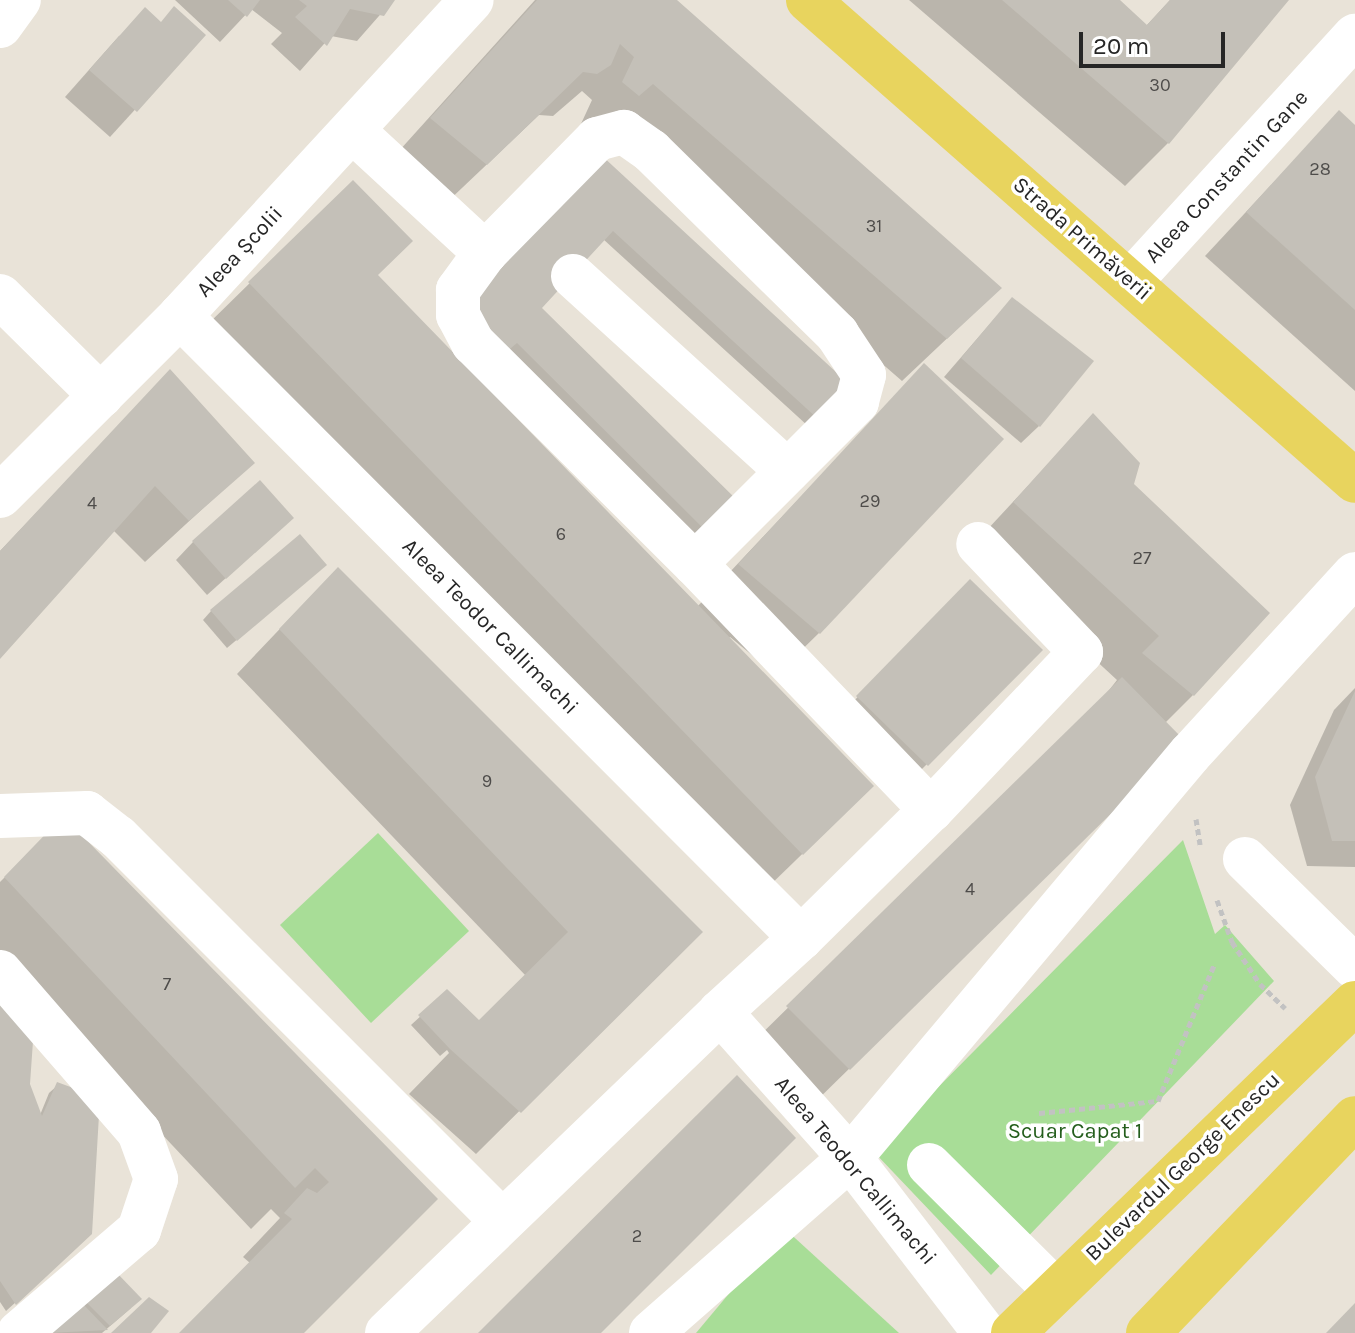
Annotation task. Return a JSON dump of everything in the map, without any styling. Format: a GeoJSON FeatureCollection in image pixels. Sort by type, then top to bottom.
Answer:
{"type":"FeatureCollection","features":[{"type":"Feature","properties":{"kind":"main road","name":"Strada Primăverii"},"geometry":{"type":"LineString","coordinates":[[808,0],[1355,481]]}},
{"type":"Feature","properties":{"kind":"main road","name":"Bulevardul George Enescu"},"geometry":{"type":"LineString","coordinates":[[1013,1333],[1355,1003]]}},
{"type":"Feature","properties":{"kind":"main road"},"geometry":{"type":"LineString","coordinates":[[1148,1333],[1355,1118]]}},
{"type":"Feature","properties":{"kind":"street"},"geometry":{"type":"LineString","coordinates":[[0,26],[19,0]]}},
{"type":"Feature","properties":{"kind":"street","name":"Aleea Școlii"},"geometry":{"type":"LineString","coordinates":[[0,496],[180,316],[472,0]]}},
{"type":"Feature","properties":{"kind":"street","name":"Aleea Constantin Gane"},"geometry":{"type":"LineString","coordinates":[[1131,281],[1349,56]]}},
{"type":"Feature","properties":{"kind":"street"},"geometry":{"type":"LineString","coordinates":[[353,131],[485,253]]}},
{"type":"Feature","properties":{"kind":"street"},"geometry":{"type":"LineString","coordinates":[[695,564],[857,402],[864,375],[837,334],[651,151],[624,132],[597,139],[485,253],[458,290],[458,315],[473,343],[695,564],[931,810]]}},
{"type":"Feature","properties":{"kind":"street"},"geometry":{"type":"LineString","coordinates":[[573,276],[787,471]]}},
{"type":"Feature","properties":{"kind":"street"},"geometry":{"type":"LineString","coordinates":[[0,296],[101,396]]}},
{"type":"Feature","properties":{"kind":"street","name":"Aleea Teodor Callimachi"},"geometry":{"type":"LineString","coordinates":[[180,316],[801,938]]}},
{"type":"Feature","properties":{"kind":"street"},"geometry":{"type":"LineString","coordinates":[[387,1333],[801,938],[931,810],[1081,652],[978,544]]}},
{"type":"Feature","properties":{"kind":"street"},"geometry":{"type":"LineString","coordinates":[[651,1333],[850,1158],[1190,754],[1355,574]]}},
{"type":"Feature","properties":{"kind":"street"},"geometry":{"type":"LineString","coordinates":[[0,816],[87,813],[118,837],[502,1221]]}},
{"type":"Feature","properties":{"kind":"street"},"geometry":{"type":"LineString","coordinates":[[1245,859],[1355,967]]}},
{"type":"Feature","properties":{"kind":"street"},"geometry":{"type":"LineString","coordinates":[[0,972],[139,1132],[156,1179],[139,1230],[19,1333]]}},
{"type":"Feature","properties":{"kind":"street","name":"Aleea Teodor Callimachi"},"geometry":{"type":"LineString","coordinates":[[720,1012],[850,1158],[985,1333]]}},
{"type":"Feature","properties":{"kind":"street"},"geometry":{"type":"LineString","coordinates":[[929,1165],[1056,1291]]}},
{"type":"Feature","properties":{"kind":"path"},"geometry":{"type":"LineString","coordinates":[[1039,1113],[1158,1101],[1215,963]]}},
{"type":"Feature","properties":{"kind":"green space"},"geometry":{"type":"Polygon","coordinates":[[[378,833],[469,931],[371,1023],[280,925],[378,833]]]}},
{"type":"Feature","properties":{"kind":"green space","name":"Scuar Capat 1"},"geometry":{"type":"Polygon","coordinates":[[[1183,840],[1215,934],[1225,925],[1274,981],[991,1275],[874,1152],[1183,840]]]}},
{"type":"Feature","properties":{"kind":"green space"},"geometry":{"type":"Polygon","coordinates":[[[784,1228],[899,1333],[696,1333],[784,1228]]]}},
{"type":"Feature","properties":{"kind":"building"},"geometry":{"type":"Polygon","coordinates":[[[228,0],[260,0],[247,17],[228,0]]]}},
{"type":"Feature","properties":{"kind":"building"},"geometry":{"type":"Polygon","coordinates":[[[299,0],[395,0],[384,16],[350,9],[327,46],[295,17],[307,6],[299,0]]]}},
{"type":"Feature","properties":{"kind":"building"},"geometry":{"type":"Polygon","coordinates":[[[537,0],[677,0],[1002,288],[947,339],[653,84],[639,96],[622,82],[634,57],[620,44],[611,65],[597,74],[583,72],[487,165],[430,118],[537,0]]]}},
{"type":"Feature","properties":{"kind":"building"},"geometry":{"type":"Polygon","coordinates":[[[1002,0],[1120,0],[1147,25],[1170,0],[1289,0],[1169,144],[1002,0]]]}},
{"type":"Feature","properties":{"kind":"building"},"geometry":{"type":"Polygon","coordinates":[[[174,6],[206,35],[137,112],[89,70],[145,7],[161,22],[174,6]]]}},
{"type":"Feature","properties":{"kind":"building"},"geometry":{"type":"Polygon","coordinates":[[[1339,110],[1355,125],[1355,310],[1246,212],[1339,110]]]}},
{"type":"Feature","properties":{"kind":"building"},"geometry":{"type":"Polygon","coordinates":[[[600,154],[849,384],[818,419],[613,231],[542,308],[740,503],[707,532],[517,343],[504,354],[463,311],[600,154]]]}},
{"type":"Feature","properties":{"kind":"building"},"geometry":{"type":"Polygon","coordinates":[[[353,180],[413,241],[378,275],[874,786],[803,855],[248,282],[353,180]]]}},
{"type":"Feature","properties":{"kind":"building"},"geometry":{"type":"Polygon","coordinates":[[[1012,297],[1094,361],[1040,427],[961,358],[1012,297]]]}},
{"type":"Feature","properties":{"kind":"building"},"geometry":{"type":"Polygon","coordinates":[[[924,363],[1004,439],[820,634],[738,564],[924,363]]]}},
{"type":"Feature","properties":{"kind":"building"},"geometry":{"type":"Polygon","coordinates":[[[170,369],[255,463],[189,521],[155,486],[0,659],[0,551],[170,369]]]}},
{"type":"Feature","properties":{"kind":"building"},"geometry":{"type":"Polygon","coordinates":[[[1093,413],[1140,463],[1134,484],[1270,613],[1194,696],[1142,653],[1159,636],[1013,502],[1093,413]]]}},
{"type":"Feature","properties":{"kind":"building"},"geometry":{"type":"Polygon","coordinates":[[[260,480],[294,518],[226,579],[192,541],[260,480]]]}},
{"type":"Feature","properties":{"kind":"building"},"geometry":{"type":"Polygon","coordinates":[[[300,534],[327,565],[237,641],[210,610],[300,534]]]}},
{"type":"Feature","properties":{"kind":"building"},"geometry":{"type":"Polygon","coordinates":[[[338,567],[703,932],[521,1113],[450,1049],[418,1015],[447,989],[479,1020],[568,932],[279,629],[338,567]]]}},
{"type":"Feature","properties":{"kind":"building"},"geometry":{"type":"Polygon","coordinates":[[[970,579],[1043,650],[928,766],[856,696],[970,579]]]}},
{"type":"Feature","properties":{"kind":"building"},"geometry":{"type":"Polygon","coordinates":[[[1122,677],[1185,741],[850,1070],[786,1006],[1122,677]]]}},
{"type":"Feature","properties":{"kind":"building"},"geometry":{"type":"Polygon","coordinates":[[[1355,691],[1355,841],[1332,841],[1315,777],[1355,691]]]}},
{"type":"Feature","properties":{"kind":"building"},"geometry":{"type":"Polygon","coordinates":[[[63,816],[438,1199],[304,1333],[179,1333],[292,1219],[284,1213],[307,1188],[317,1193],[329,1182],[315,1168],[295,1188],[4,877],[63,816]]]}},
{"type":"Feature","properties":{"kind":"building"},"geometry":{"type":"Polygon","coordinates":[[[0,1004],[33,1041],[30,1084],[42,1116],[57,1082],[100,1098],[92,1234],[16,1305],[0,1281],[0,1004]]]}},
{"type":"Feature","properties":{"kind":"building"},"geometry":{"type":"Polygon","coordinates":[[[737,1075],[796,1138],[601,1333],[478,1333],[737,1075]]]}},
{"type":"Feature","properties":{"kind":"building"},"geometry":{"type":"Polygon","coordinates":[[[116,1272],[142,1299],[110,1326],[84,1300],[116,1272]]]}},
{"type":"Feature","properties":{"kind":"building"},"geometry":{"type":"Polygon","coordinates":[[[149,1297],[169,1311],[151,1333],[111,1333],[149,1297]]]}},
{"type":"Feature","properties":{"kind":"building"},"geometry":{"type":"Polygon","coordinates":[[[81,1302],[108,1330],[48,1333],[81,1302]]]}},
{"type":"Feature","properties":{"kind":"building"},"geometry":{"type":"Polygon","coordinates":[[[1355,1303],[1355,1333],[1326,1333],[1355,1303]]]}}]}
